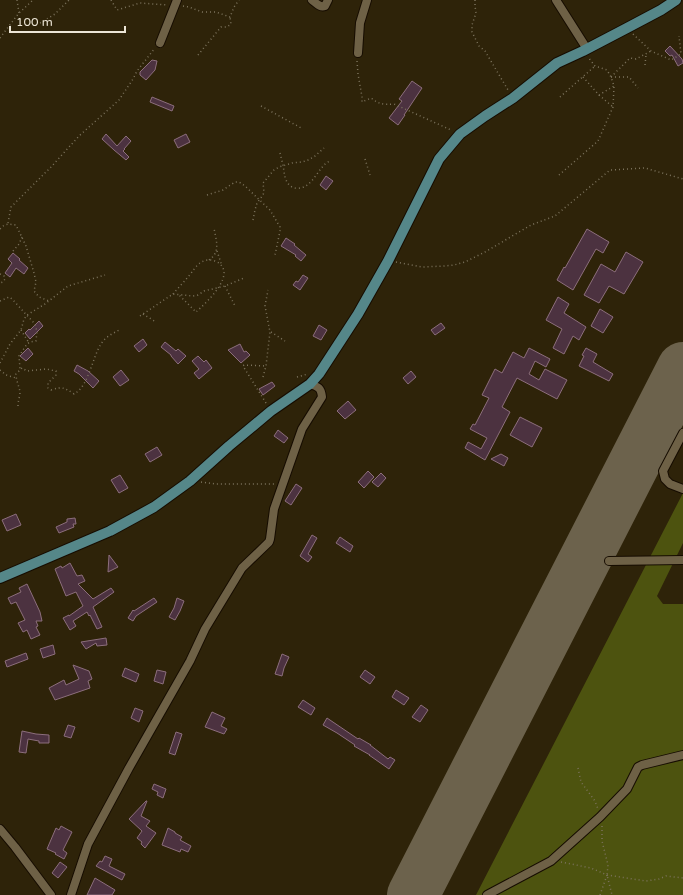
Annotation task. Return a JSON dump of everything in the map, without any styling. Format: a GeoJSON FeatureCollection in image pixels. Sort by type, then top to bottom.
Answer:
{"type":"FeatureCollection","features":[{"type":"Feature","properties":{"kind":"main road"},"geometry":{"type":"LineString","coordinates":[[0,578],[114,529],[158,504],[190,481],[271,411],[310,384],[319,374],[358,314],[388,261],[438,160],[460,134],[513,98],[557,63],[661,10],[676,0]]}},
{"type":"Feature","properties":{"kind":"street"},"geometry":{"type":"LineString","coordinates":[[160,43],[177,0]]}},
{"type":"Feature","properties":{"kind":"street"},"geometry":{"type":"LineString","coordinates":[[312,0],[322,7],[325,6],[328,0]]}},
{"type":"Feature","properties":{"kind":"street"},"geometry":{"type":"LineString","coordinates":[[358,53],[360,23],[367,0]]}},
{"type":"Feature","properties":{"kind":"street"},"geometry":{"type":"LineString","coordinates":[[556,0],[585,50]]}},
{"type":"Feature","properties":{"kind":"street"},"geometry":{"type":"LineString","coordinates":[[71,895],[88,844],[190,661],[205,629],[242,568],[269,542],[273,513],[302,429],[322,397],[318,387],[310,384]]}},
{"type":"Feature","properties":{"kind":"street"},"geometry":{"type":"LineString","coordinates":[[683,433],[663,470],[665,479],[670,484],[683,489]]}},
{"type":"Feature","properties":{"kind":"street"},"geometry":{"type":"LineString","coordinates":[[609,561],[683,560]]}},
{"type":"Feature","properties":{"kind":"street"},"geometry":{"type":"LineString","coordinates":[[487,895],[552,861],[600,817],[627,789],[638,768],[642,765],[683,755]]}},
{"type":"Feature","properties":{"kind":"street"},"geometry":{"type":"LineString","coordinates":[[0,829],[50,895]]}},
{"type":"Feature","properties":{"kind":"path"},"geometry":{"type":"LineString","coordinates":[[16,0],[19,13]]}},
{"type":"Feature","properties":{"kind":"path"},"geometry":{"type":"LineString","coordinates":[[0,38],[19,13],[34,0]]}},
{"type":"Feature","properties":{"kind":"path"},"geometry":{"type":"LineString","coordinates":[[40,23],[55,14],[69,0]]}},
{"type":"Feature","properties":{"kind":"path"},"geometry":{"type":"LineString","coordinates":[[111,0],[117,10]]}},
{"type":"Feature","properties":{"kind":"path"},"geometry":{"type":"LineString","coordinates":[[475,0],[474,6],[476,13],[472,25],[472,32],[479,46],[485,51],[513,98]]}},
{"type":"Feature","properties":{"kind":"path"},"geometry":{"type":"LineString","coordinates":[[198,54],[221,27],[227,27],[231,24],[230,17]]}},
{"type":"Feature","properties":{"kind":"path"},"geometry":{"type":"LineString","coordinates":[[627,28],[651,51],[671,60],[681,54],[679,36]]}},
{"type":"Feature","properties":{"kind":"path"},"geometry":{"type":"LineString","coordinates":[[8,223],[11,207],[51,167],[79,136],[119,100],[137,71],[160,43]]}},
{"type":"Feature","properties":{"kind":"path"},"geometry":{"type":"LineString","coordinates":[[559,175],[598,141],[613,107],[614,86],[611,77],[606,70],[595,66],[585,50]]}},
{"type":"Feature","properties":{"kind":"path"},"geometry":{"type":"LineString","coordinates":[[611,77],[630,58],[636,59],[651,51]]}},
{"type":"Feature","properties":{"kind":"path"},"geometry":{"type":"LineString","coordinates":[[358,53],[358,74],[362,102],[370,98],[377,103],[384,105],[394,104],[460,134]]}},
{"type":"Feature","properties":{"kind":"path"},"geometry":{"type":"LineString","coordinates":[[644,65],[646,54]]}},
{"type":"Feature","properties":{"kind":"path"},"geometry":{"type":"LineString","coordinates":[[560,97],[595,66]]}},
{"type":"Feature","properties":{"kind":"path"},"geometry":{"type":"LineString","coordinates":[[583,77],[599,95],[613,107]]}},
{"type":"Feature","properties":{"kind":"path"},"geometry":{"type":"LineString","coordinates":[[611,77],[629,77],[638,88]]}},
{"type":"Feature","properties":{"kind":"path"},"geometry":{"type":"LineString","coordinates":[[599,95],[614,86]]}},
{"type":"Feature","properties":{"kind":"path"},"geometry":{"type":"LineString","coordinates":[[261,106],[303,129]]}},
{"type":"Feature","properties":{"kind":"path"},"geometry":{"type":"LineString","coordinates":[[253,220],[254,210],[264,192],[263,183],[274,170],[283,165],[308,160],[324,148]]}},
{"type":"Feature","properties":{"kind":"path"},"geometry":{"type":"LineString","coordinates":[[280,153],[284,175],[287,182],[290,186],[296,188],[309,184],[323,164],[330,161]]}},
{"type":"Feature","properties":{"kind":"path"},"geometry":{"type":"LineString","coordinates":[[365,159],[370,175]]}},
{"type":"Feature","properties":{"kind":"path"},"geometry":{"type":"LineString","coordinates":[[388,261],[422,267],[454,265],[465,262],[531,225],[551,216],[555,216],[610,170],[645,168],[683,179]]}},
{"type":"Feature","properties":{"kind":"path"},"geometry":{"type":"LineString","coordinates":[[208,195],[222,190],[235,182],[239,182],[245,186],[270,210],[280,227],[275,255]]}},
{"type":"Feature","properties":{"kind":"path"},"geometry":{"type":"LineString","coordinates":[[0,228],[8,223],[16,225],[26,246],[34,273],[36,282],[34,291],[38,298],[49,301]]}},
{"type":"Feature","properties":{"kind":"path"},"geometry":{"type":"LineString","coordinates":[[178,294],[196,312],[210,299],[219,287],[224,272],[217,250],[214,228]]}},
{"type":"Feature","properties":{"kind":"path"},"geometry":{"type":"LineString","coordinates":[[13,251],[19,244],[22,237]]}},
{"type":"Feature","properties":{"kind":"path"},"geometry":{"type":"LineString","coordinates":[[140,316],[173,294],[199,264],[213,258],[217,250]]}},
{"type":"Feature","properties":{"kind":"path"},"geometry":{"type":"LineString","coordinates":[[210,260],[220,264],[222,268]]}},
{"type":"Feature","properties":{"kind":"path"},"geometry":{"type":"LineString","coordinates":[[0,274],[4,276],[5,279],[0,283]]}},
{"type":"Feature","properties":{"kind":"path"},"geometry":{"type":"LineString","coordinates":[[0,363],[10,344],[21,330],[24,319],[27,316],[68,286],[105,276]]}},
{"type":"Feature","properties":{"kind":"path"},"geometry":{"type":"LineString","coordinates":[[173,294],[198,295],[204,291],[226,286],[244,278]]}},
{"type":"Feature","properties":{"kind":"path"},"geometry":{"type":"LineString","coordinates":[[226,286],[235,306]]}},
{"type":"Feature","properties":{"kind":"path"},"geometry":{"type":"LineString","coordinates":[[263,377],[266,366],[270,332],[264,306],[268,290]]}},
{"type":"Feature","properties":{"kind":"path"},"geometry":{"type":"LineString","coordinates":[[0,300],[9,297],[12,299],[34,324],[37,331],[36,341],[30,342],[19,356],[20,369],[16,374],[20,393],[18,406]]}},
{"type":"Feature","properties":{"kind":"path"},"geometry":{"type":"LineString","coordinates":[[143,314],[156,322]]}},
{"type":"Feature","properties":{"kind":"path"},"geometry":{"type":"LineString","coordinates":[[20,369],[22,368],[27,371],[46,369],[56,371],[56,375],[48,383],[48,388],[51,390],[56,388],[65,388],[74,394],[78,392],[87,377],[101,344],[110,335],[121,329]]}},
{"type":"Feature","properties":{"kind":"path"},"geometry":{"type":"LineString","coordinates":[[21,330],[29,343]]}},
{"type":"Feature","properties":{"kind":"path"},"geometry":{"type":"LineString","coordinates":[[270,332],[284,341]]}},
{"type":"Feature","properties":{"kind":"path"},"geometry":{"type":"LineString","coordinates":[[266,366],[242,366],[271,411]]}},
{"type":"Feature","properties":{"kind":"path"},"geometry":{"type":"LineString","coordinates":[[0,370],[6,375],[16,378]]}},
{"type":"Feature","properties":{"kind":"path"},"geometry":{"type":"LineString","coordinates":[[190,481],[216,484],[283,484]]}},
{"type":"Feature","properties":{"kind":"path"},"geometry":{"type":"LineString","coordinates":[[578,768],[581,782],[595,801],[602,825],[602,841],[608,865],[607,875],[600,895]]}},
{"type":"Feature","properties":{"kind":"path"},"geometry":{"type":"LineString","coordinates":[[552,861],[591,868],[607,875],[646,881],[659,879],[666,876],[683,878]]}},
{"type":"Feature","properties":{"kind":"path"},"geometry":{"type":"LineString","coordinates":[[607,875],[612,895]]}},
{"type":"Feature","properties":{"kind":"green space"},"geometry":{"type":"Polygon","coordinates":[[[683,493],[683,543],[657,596],[663,604],[683,604],[683,895],[476,895],[683,493]]]}},
{"type":"Feature","properties":{"kind":"building"},"geometry":{"type":"Polygon","coordinates":[[[670,46],[682,59],[683,63],[678,66],[672,55],[670,56],[665,51],[670,46]]]}},
{"type":"Feature","properties":{"kind":"building"},"geometry":{"type":"Polygon","coordinates":[[[152,60],[157,61],[155,70],[146,80],[140,75],[140,72],[152,60]]]}},
{"type":"Feature","properties":{"kind":"building"},"geometry":{"type":"Polygon","coordinates":[[[412,81],[422,88],[398,125],[389,118],[402,101],[399,99],[412,81]]]}},
{"type":"Feature","properties":{"kind":"building"},"geometry":{"type":"Polygon","coordinates":[[[152,97],[174,106],[172,111],[150,102],[152,97]]]}},
{"type":"Feature","properties":{"kind":"building"},"geometry":{"type":"Polygon","coordinates":[[[106,134],[117,146],[126,136],[131,141],[123,151],[129,157],[126,160],[102,139],[106,134]]]}},
{"type":"Feature","properties":{"kind":"building"},"geometry":{"type":"Polygon","coordinates":[[[186,134],[190,142],[178,148],[174,140],[186,134]]]}},
{"type":"Feature","properties":{"kind":"building"},"geometry":{"type":"Polygon","coordinates":[[[326,176],[333,181],[326,190],[320,185],[326,176]]]}},
{"type":"Feature","properties":{"kind":"building"},"geometry":{"type":"Polygon","coordinates":[[[587,229],[609,242],[603,253],[596,249],[573,290],[557,280],[587,229]]]}},
{"type":"Feature","properties":{"kind":"building"},"geometry":{"type":"Polygon","coordinates":[[[286,238],[295,244],[294,245],[306,255],[301,261],[295,256],[296,255],[281,246],[286,238]]]}},
{"type":"Feature","properties":{"kind":"building"},"geometry":{"type":"Polygon","coordinates":[[[626,252],[643,262],[624,294],[609,286],[599,303],[584,295],[601,264],[615,272],[626,252]]]}},
{"type":"Feature","properties":{"kind":"building"},"geometry":{"type":"Polygon","coordinates":[[[13,253],[28,268],[24,274],[16,268],[10,277],[5,273],[12,263],[8,259],[13,253]]]}},
{"type":"Feature","properties":{"kind":"building"},"geometry":{"type":"Polygon","coordinates":[[[303,275],[308,278],[300,290],[293,285],[296,281],[298,282],[303,275]]]}},
{"type":"Feature","properties":{"kind":"building"},"geometry":{"type":"Polygon","coordinates":[[[558,297],[569,304],[564,313],[586,327],[579,340],[573,336],[564,354],[553,348],[562,329],[546,320],[558,297]]]}},
{"type":"Feature","properties":{"kind":"building"},"geometry":{"type":"Polygon","coordinates":[[[600,309],[613,317],[603,333],[591,326],[600,309]]]}},
{"type":"Feature","properties":{"kind":"building"},"geometry":{"type":"Polygon","coordinates":[[[39,321],[43,326],[30,339],[25,333],[39,321]]]}},
{"type":"Feature","properties":{"kind":"building"},"geometry":{"type":"Polygon","coordinates":[[[441,323],[445,328],[435,335],[431,330],[441,323]]]}},
{"type":"Feature","properties":{"kind":"building"},"geometry":{"type":"Polygon","coordinates":[[[319,325],[327,330],[321,340],[313,336],[319,325]]]}},
{"type":"Feature","properties":{"kind":"building"},"geometry":{"type":"Polygon","coordinates":[[[143,339],[147,345],[139,352],[134,346],[143,339]]]}},
{"type":"Feature","properties":{"kind":"building"},"geometry":{"type":"Polygon","coordinates":[[[165,342],[176,351],[178,349],[186,356],[178,364],[171,355],[161,347],[165,342]]]}},
{"type":"Feature","properties":{"kind":"building"},"geometry":{"type":"Polygon","coordinates":[[[240,344],[244,352],[246,351],[250,355],[241,363],[228,350],[240,344]]]}},
{"type":"Feature","properties":{"kind":"building"},"geometry":{"type":"Polygon","coordinates":[[[28,348],[33,354],[26,361],[20,356],[28,348]]]}},
{"type":"Feature","properties":{"kind":"building"},"geometry":{"type":"Polygon","coordinates":[[[529,348],[550,359],[546,367],[535,361],[529,374],[539,380],[545,369],[567,380],[557,399],[517,378],[502,407],[510,412],[485,460],[465,448],[468,442],[481,449],[487,438],[470,429],[473,424],[475,425],[489,398],[482,395],[495,369],[502,373],[513,352],[524,358],[529,348]]]}},
{"type":"Feature","properties":{"kind":"building"},"geometry":{"type":"Polygon","coordinates":[[[586,348],[597,354],[593,362],[613,374],[609,381],[579,366],[586,348]]]}},
{"type":"Feature","properties":{"kind":"building"},"geometry":{"type":"Polygon","coordinates":[[[198,356],[204,362],[206,360],[212,368],[199,379],[194,373],[199,369],[192,361],[198,356]]]}},
{"type":"Feature","properties":{"kind":"building"},"geometry":{"type":"Polygon","coordinates":[[[77,365],[88,371],[99,381],[93,388],[74,371],[77,365]]]}},
{"type":"Feature","properties":{"kind":"building"},"geometry":{"type":"Polygon","coordinates":[[[121,370],[129,380],[120,386],[113,377],[121,370]]]}},
{"type":"Feature","properties":{"kind":"building"},"geometry":{"type":"Polygon","coordinates":[[[411,371],[416,377],[408,384],[403,378],[411,371]]]}},
{"type":"Feature","properties":{"kind":"building"},"geometry":{"type":"Polygon","coordinates":[[[272,382],[275,386],[263,395],[259,389],[272,382]]]}},
{"type":"Feature","properties":{"kind":"building"},"geometry":{"type":"Polygon","coordinates":[[[348,401],[356,410],[345,419],[337,411],[348,401]]]}},
{"type":"Feature","properties":{"kind":"building"},"geometry":{"type":"Polygon","coordinates":[[[520,417],[542,428],[532,447],[510,435],[520,417]]]}},
{"type":"Feature","properties":{"kind":"building"},"geometry":{"type":"Polygon","coordinates":[[[278,430],[288,438],[284,443],[274,436],[278,430]]]}},
{"type":"Feature","properties":{"kind":"building"},"geometry":{"type":"Polygon","coordinates":[[[157,447],[162,455],[150,462],[145,454],[157,447]]]}},
{"type":"Feature","properties":{"kind":"building"},"geometry":{"type":"Polygon","coordinates":[[[501,454],[508,458],[504,466],[491,459],[501,454]]]}},
{"type":"Feature","properties":{"kind":"building"},"geometry":{"type":"Polygon","coordinates":[[[368,471],[374,477],[364,488],[358,482],[368,471]]]}},
{"type":"Feature","properties":{"kind":"building"},"geometry":{"type":"Polygon","coordinates":[[[381,473],[386,478],[378,487],[372,482],[381,473]]]}},
{"type":"Feature","properties":{"kind":"building"},"geometry":{"type":"Polygon","coordinates":[[[120,475],[128,488],[119,493],[111,480],[120,475]]]}},
{"type":"Feature","properties":{"kind":"building"},"geometry":{"type":"Polygon","coordinates":[[[296,484],[302,488],[291,505],[285,501],[296,484]]]}},
{"type":"Feature","properties":{"kind":"building"},"geometry":{"type":"Polygon","coordinates":[[[16,514],[21,525],[7,531],[2,520],[16,514]]]}},
{"type":"Feature","properties":{"kind":"building"},"geometry":{"type":"Polygon","coordinates":[[[75,518],[76,524],[73,524],[74,527],[59,533],[56,527],[67,522],[67,519],[75,518]]]}},
{"type":"Feature","properties":{"kind":"building"},"geometry":{"type":"Polygon","coordinates":[[[312,535],[317,538],[308,554],[312,557],[308,562],[300,556],[312,535]]]}},
{"type":"Feature","properties":{"kind":"building"},"geometry":{"type":"Polygon","coordinates":[[[340,537],[353,546],[350,552],[336,543],[340,537]]]}},
{"type":"Feature","properties":{"kind":"building"},"geometry":{"type":"Polygon","coordinates":[[[109,555],[118,567],[108,572],[109,555]]]}},
{"type":"Feature","properties":{"kind":"building"},"geometry":{"type":"Polygon","coordinates":[[[70,563],[77,576],[82,575],[85,581],[78,584],[93,599],[111,588],[114,592],[93,607],[102,627],[97,629],[87,612],[73,621],[76,626],[70,630],[63,618],[69,616],[83,606],[76,592],[66,596],[55,569],[61,566],[62,568],[70,563]]]}},
{"type":"Feature","properties":{"kind":"building"},"geometry":{"type":"Polygon","coordinates":[[[27,584],[40,612],[42,621],[36,621],[38,626],[36,627],[40,635],[31,639],[27,630],[23,632],[18,623],[25,620],[16,602],[11,604],[8,598],[21,592],[19,588],[27,584]]]}},
{"type":"Feature","properties":{"kind":"building"},"geometry":{"type":"Polygon","coordinates":[[[154,598],[157,602],[136,616],[133,621],[128,618],[133,610],[134,611],[154,598]]]}},
{"type":"Feature","properties":{"kind":"building"},"geometry":{"type":"Polygon","coordinates":[[[177,598],[184,601],[175,620],[169,617],[177,598]]]}},
{"type":"Feature","properties":{"kind":"building"},"geometry":{"type":"Polygon","coordinates":[[[106,638],[107,645],[97,646],[96,643],[86,649],[81,642],[106,638]]]}},
{"type":"Feature","properties":{"kind":"building"},"geometry":{"type":"Polygon","coordinates":[[[53,645],[55,654],[43,658],[40,649],[53,645]]]}},
{"type":"Feature","properties":{"kind":"building"},"geometry":{"type":"Polygon","coordinates":[[[26,653],[28,659],[7,667],[5,661],[26,653]]]}},
{"type":"Feature","properties":{"kind":"building"},"geometry":{"type":"Polygon","coordinates":[[[282,654],[289,657],[282,676],[275,674],[282,654]]]}},
{"type":"Feature","properties":{"kind":"building"},"geometry":{"type":"Polygon","coordinates":[[[73,665],[89,671],[92,679],[88,681],[90,688],[55,700],[49,688],[64,680],[66,685],[79,679],[73,665]]]}},
{"type":"Feature","properties":{"kind":"building"},"geometry":{"type":"Polygon","coordinates":[[[125,668],[139,674],[136,682],[122,676],[125,668]]]}},
{"type":"Feature","properties":{"kind":"building"},"geometry":{"type":"Polygon","coordinates":[[[157,670],[166,672],[163,684],[154,681],[157,670]]]}},
{"type":"Feature","properties":{"kind":"building"},"geometry":{"type":"Polygon","coordinates":[[[365,670],[375,677],[370,684],[360,677],[365,670]]]}},
{"type":"Feature","properties":{"kind":"building"},"geometry":{"type":"Polygon","coordinates":[[[396,690],[409,698],[404,705],[392,697],[396,690]]]}},
{"type":"Feature","properties":{"kind":"building"},"geometry":{"type":"Polygon","coordinates":[[[303,700],[315,708],[311,715],[298,707],[303,700]]]}},
{"type":"Feature","properties":{"kind":"building"},"geometry":{"type":"Polygon","coordinates":[[[421,705],[428,710],[420,722],[412,717],[421,705]]]}},
{"type":"Feature","properties":{"kind":"building"},"geometry":{"type":"Polygon","coordinates":[[[135,708],[143,711],[139,722],[131,718],[135,708]]]}},
{"type":"Feature","properties":{"kind":"building"},"geometry":{"type":"Polygon","coordinates":[[[212,712],[225,718],[221,726],[227,729],[224,734],[205,727],[212,712]]]}},
{"type":"Feature","properties":{"kind":"building"},"geometry":{"type":"Polygon","coordinates":[[[327,718],[358,739],[359,738],[371,745],[388,759],[390,757],[395,760],[389,769],[323,725],[327,718]]]}},
{"type":"Feature","properties":{"kind":"building"},"geometry":{"type":"Polygon","coordinates":[[[68,725],[75,727],[71,738],[64,736],[68,725]]]}},
{"type":"Feature","properties":{"kind":"building"},"geometry":{"type":"Polygon","coordinates":[[[22,731],[49,735],[49,743],[39,743],[39,741],[28,739],[26,753],[19,752],[22,731]]]}},
{"type":"Feature","properties":{"kind":"building"},"geometry":{"type":"Polygon","coordinates":[[[176,732],[182,734],[175,755],[169,753],[176,732]]]}},
{"type":"Feature","properties":{"kind":"building"},"geometry":{"type":"Polygon","coordinates":[[[154,784],[166,789],[163,798],[157,795],[158,792],[152,789],[154,784]]]}},
{"type":"Feature","properties":{"kind":"building"},"geometry":{"type":"Polygon","coordinates":[[[146,801],[141,816],[150,821],[146,826],[156,833],[145,848],[141,844],[142,842],[137,838],[142,831],[129,819],[146,801]]]}},
{"type":"Feature","properties":{"kind":"building"},"geometry":{"type":"Polygon","coordinates":[[[61,826],[72,832],[63,850],[67,853],[64,859],[47,849],[56,828],[59,830],[61,826]]]}},
{"type":"Feature","properties":{"kind":"building"},"geometry":{"type":"Polygon","coordinates":[[[168,828],[182,837],[180,840],[191,846],[188,852],[181,849],[180,852],[162,845],[168,828]]]}},
{"type":"Feature","properties":{"kind":"building"},"geometry":{"type":"Polygon","coordinates":[[[105,856],[112,859],[109,866],[125,874],[122,880],[96,866],[100,861],[102,862],[105,856]]]}},
{"type":"Feature","properties":{"kind":"building"},"geometry":{"type":"Polygon","coordinates":[[[60,862],[67,867],[58,878],[52,873],[60,862]]]}},
{"type":"Feature","properties":{"kind":"building"},"geometry":{"type":"Polygon","coordinates":[[[95,878],[115,890],[112,895],[87,895],[95,878]]]}},
{"type":"Feature","properties":{"kind":"runway"},"geometry":{"type":"LineString","coordinates":[[413,895],[683,368]]}}]}
